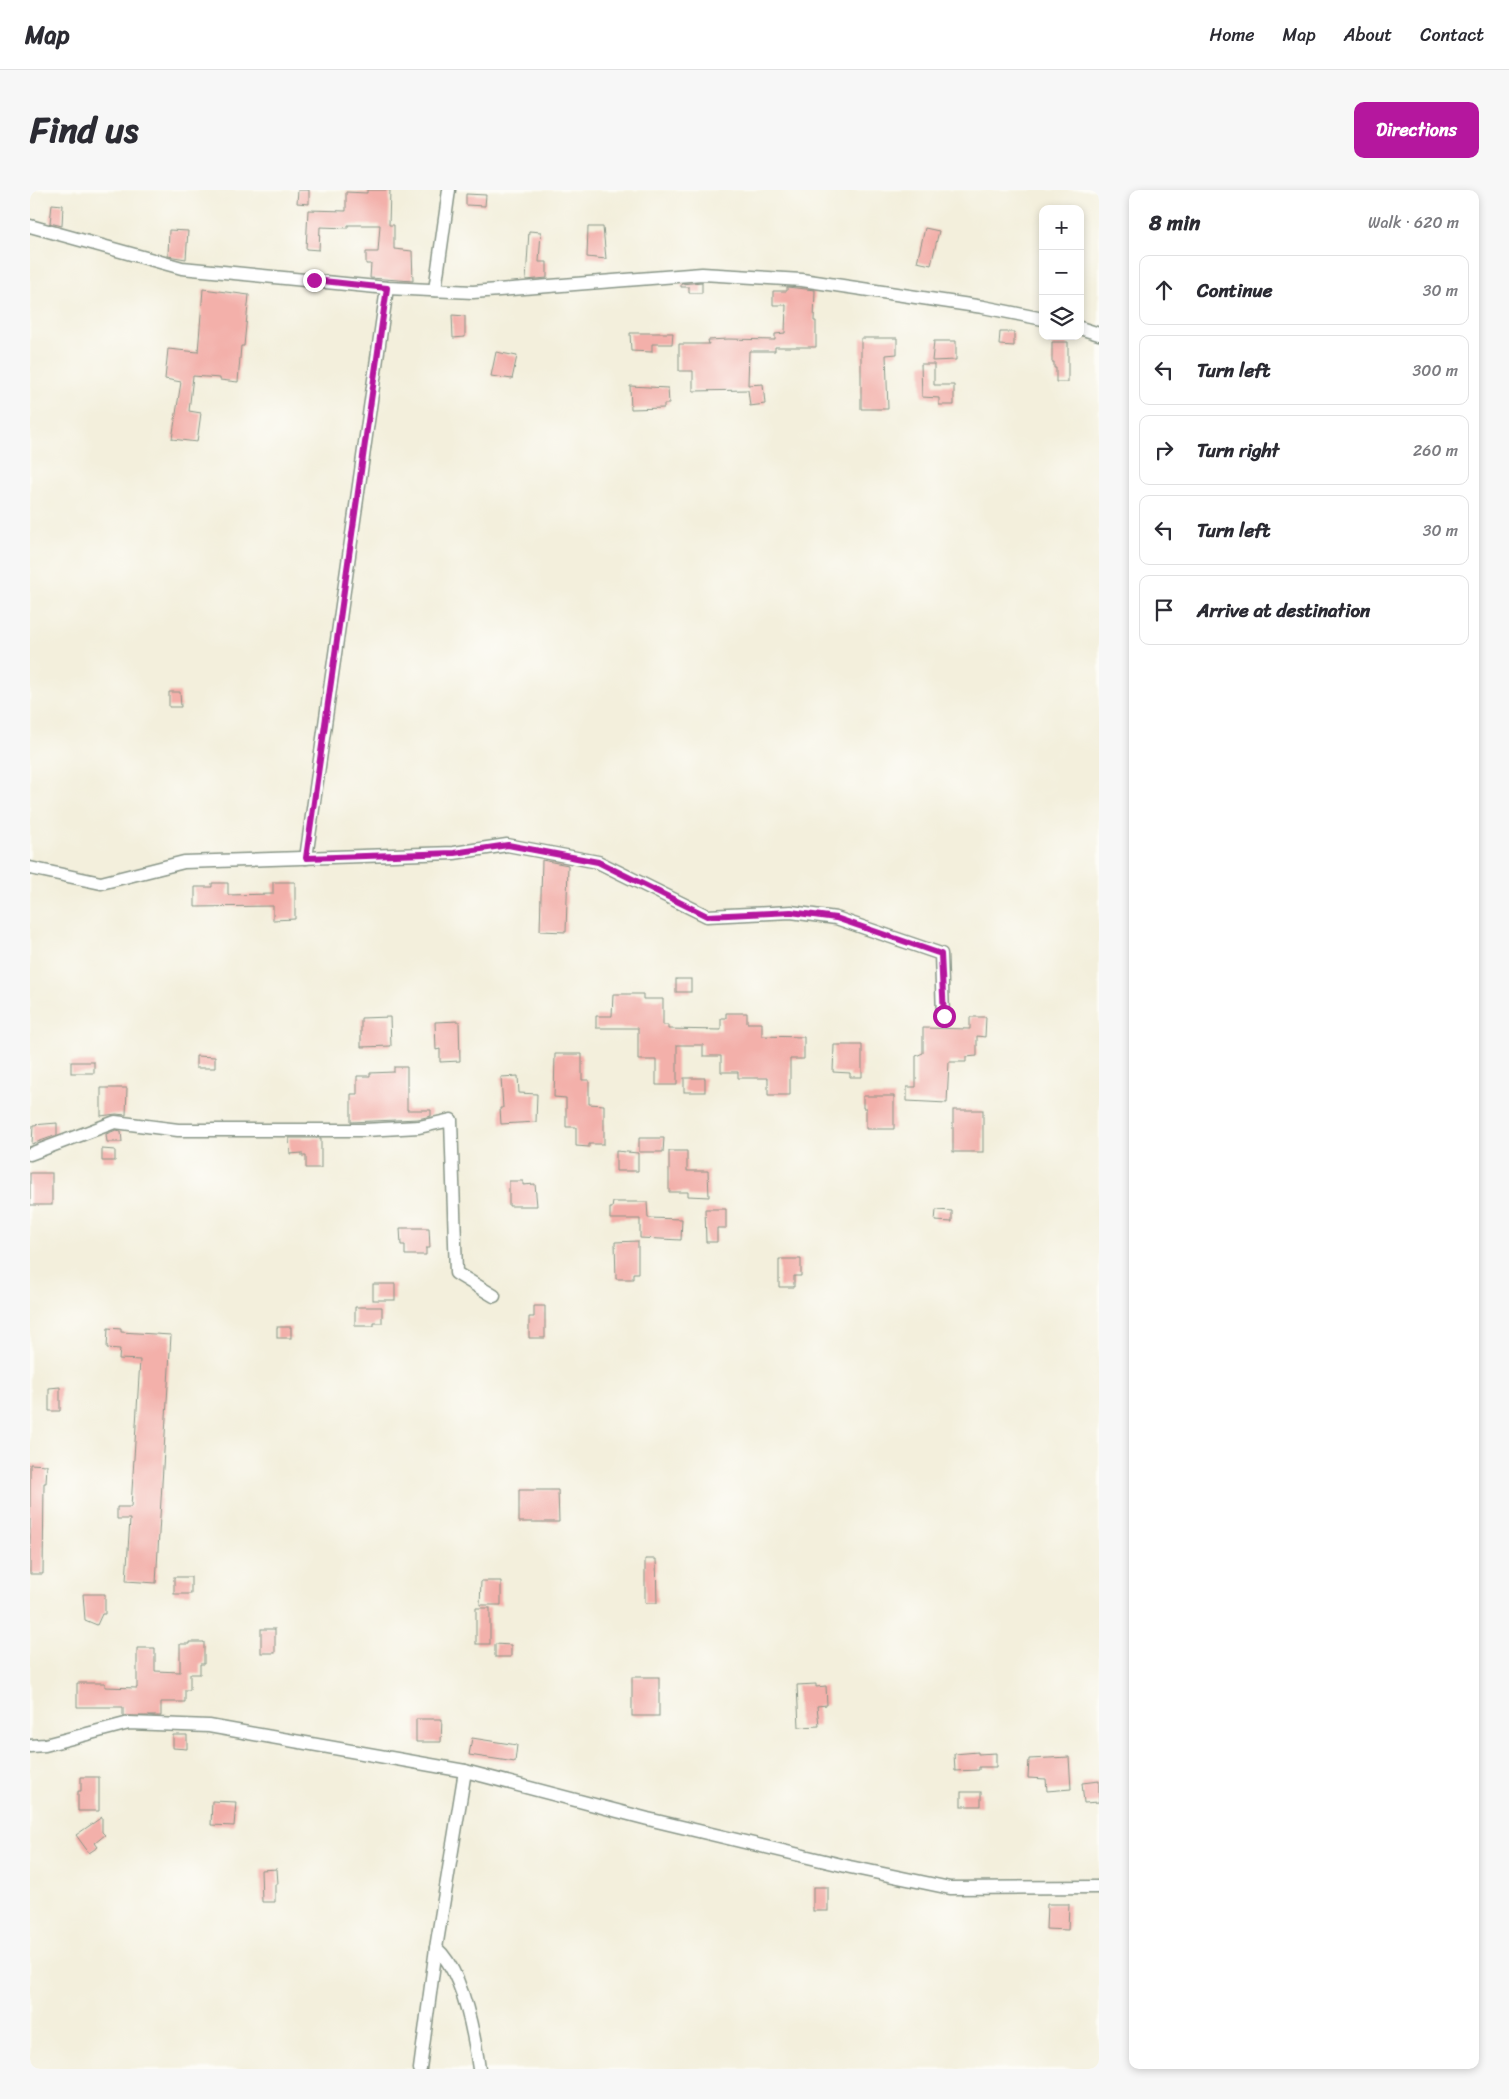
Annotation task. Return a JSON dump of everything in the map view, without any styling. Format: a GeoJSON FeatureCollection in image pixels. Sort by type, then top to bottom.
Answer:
{"type":"FeatureCollection","features":[{"type":"Feature","properties":{"kind":"street"},"geometry":{"type":"LineString","coordinates":[[435,290],[449,190]]}},
{"type":"Feature","properties":{"kind":"street"},"geometry":{"type":"LineString","coordinates":[[30,226],[182,268],[387,288],[473,292],[702,274],[802,280],[850,286],[983,307],[1039,318]]}},
{"type":"Feature","properties":{"kind":"street"},"geometry":{"type":"LineString","coordinates":[[306,858],[387,288]]}},
{"type":"Feature","properties":{"kind":"street"},"geometry":{"type":"LineString","coordinates":[[1084,329],[1099,334]]}},
{"type":"Feature","properties":{"kind":"street"},"geometry":{"type":"LineString","coordinates":[[30,868],[101,883],[184,862],[454,853],[508,845],[598,862],[707,916],[791,912],[836,918],[941,954],[944,1016]]}},
{"type":"Feature","properties":{"kind":"street"},"geometry":{"type":"LineString","coordinates":[[30,1154],[115,1122],[178,1130],[365,1130],[419,1128],[452,1120],[456,1273],[494,1296]]}},
{"type":"Feature","properties":{"kind":"street"},"geometry":{"type":"LineString","coordinates":[[30,1746],[44,1745],[129,1723],[209,1726],[465,1772],[668,1824],[850,1867],[950,1888],[1099,1887]]}},
{"type":"Feature","properties":{"kind":"street"},"geometry":{"type":"LineString","coordinates":[[420,2069],[436,1948],[465,1772]]}},
{"type":"Feature","properties":{"kind":"street"},"geometry":{"type":"LineString","coordinates":[[436,1948],[445,1956],[456,1979],[475,2038],[479,2069]]}},
{"type":"Feature","properties":{"kind":"building"},"geometry":{"type":"Polygon","coordinates":[[[298,190],[309,190],[309,204],[297,203],[298,190]]]}},
{"type":"Feature","properties":{"kind":"building"},"geometry":{"type":"Polygon","coordinates":[[[367,190],[390,190],[389,225],[394,225],[394,249],[412,251],[413,281],[370,278],[371,264],[366,264],[366,252],[378,252],[380,225],[348,225],[348,228],[320,227],[319,250],[306,249],[308,210],[346,211],[346,192],[367,193],[367,190]]]}},
{"type":"Feature","properties":{"kind":"building"},"geometry":{"type":"Polygon","coordinates":[[[466,194],[486,195],[485,206],[466,205],[466,194]]]}},
{"type":"Feature","properties":{"kind":"building"},"geometry":{"type":"Polygon","coordinates":[[[52,204],[63,205],[62,226],[50,223],[52,204]]]}},
{"type":"Feature","properties":{"kind":"building"},"geometry":{"type":"Polygon","coordinates":[[[588,227],[603,227],[606,259],[587,257],[588,227]]]}},
{"type":"Feature","properties":{"kind":"building"},"geometry":{"type":"Polygon","coordinates":[[[925,228],[939,231],[931,265],[917,262],[925,228]]]}},
{"type":"Feature","properties":{"kind":"building"},"geometry":{"type":"Polygon","coordinates":[[[169,230],[188,231],[186,259],[168,256],[169,230]]]}},
{"type":"Feature","properties":{"kind":"building"},"geometry":{"type":"Polygon","coordinates":[[[529,231],[541,232],[539,262],[547,262],[547,278],[526,280],[529,231]]]}},
{"type":"Feature","properties":{"kind":"building"},"geometry":{"type":"Polygon","coordinates":[[[702,282],[702,293],[689,293],[689,287],[681,287],[681,284],[702,282]]]}},
{"type":"Feature","properties":{"kind":"building"},"geometry":{"type":"Polygon","coordinates":[[[787,287],[815,290],[814,321],[816,321],[816,347],[775,347],[775,351],[749,351],[748,385],[763,384],[765,404],[750,406],[748,390],[693,391],[693,371],[679,371],[679,344],[709,344],[708,340],[728,339],[775,340],[775,334],[785,333],[786,305],[773,305],[773,291],[787,291],[787,287]]]}},
{"type":"Feature","properties":{"kind":"building"},"geometry":{"type":"Polygon","coordinates":[[[203,289],[249,295],[244,346],[241,346],[238,382],[220,380],[220,378],[193,376],[189,411],[201,413],[197,442],[172,439],[181,382],[165,379],[168,349],[198,352],[203,289]]]}},
{"type":"Feature","properties":{"kind":"building"},"geometry":{"type":"Polygon","coordinates":[[[452,315],[465,316],[465,337],[453,338],[452,315]]]}},
{"type":"Feature","properties":{"kind":"building"},"geometry":{"type":"Polygon","coordinates":[[[1000,332],[1014,332],[1014,346],[999,345],[1000,332]]]}},
{"type":"Feature","properties":{"kind":"building"},"geometry":{"type":"Polygon","coordinates":[[[630,333],[673,333],[672,344],[652,344],[652,352],[631,351],[630,333]]]}},
{"type":"Feature","properties":{"kind":"building"},"geometry":{"type":"Polygon","coordinates":[[[861,338],[897,338],[897,354],[886,355],[888,409],[861,409],[861,338]]]}},
{"type":"Feature","properties":{"kind":"building"},"geometry":{"type":"Polygon","coordinates":[[[934,341],[956,341],[956,360],[932,361],[934,341]]]}},
{"type":"Feature","properties":{"kind":"building"},"geometry":{"type":"Polygon","coordinates":[[[1052,342],[1068,342],[1068,382],[1056,382],[1056,368],[1054,368],[1054,362],[1052,362],[1052,342]]]}},
{"type":"Feature","properties":{"kind":"building"},"geometry":{"type":"Polygon","coordinates":[[[496,352],[517,356],[512,379],[491,376],[496,352]]]}},
{"type":"Feature","properties":{"kind":"building"},"geometry":{"type":"Polygon","coordinates":[[[921,364],[934,364],[934,385],[954,385],[954,405],[939,405],[939,398],[922,397],[921,364]]]}},
{"type":"Feature","properties":{"kind":"building"},"geometry":{"type":"Polygon","coordinates":[[[630,386],[668,388],[669,404],[664,404],[664,408],[631,409],[630,386]]]}},
{"type":"Feature","properties":{"kind":"building"},"geometry":{"type":"Polygon","coordinates":[[[169,692],[180,692],[181,707],[169,707],[169,692]]]}},
{"type":"Feature","properties":{"kind":"building"},"geometry":{"type":"Polygon","coordinates":[[[542,860],[568,865],[566,932],[540,931],[542,860]]]}},
{"type":"Feature","properties":{"kind":"building"},"geometry":{"type":"Polygon","coordinates":[[[273,882],[295,882],[295,919],[273,920],[273,906],[195,907],[195,887],[212,887],[212,883],[228,883],[228,895],[273,894],[273,882]]]}},
{"type":"Feature","properties":{"kind":"building"},"geometry":{"type":"Polygon","coordinates":[[[676,979],[691,979],[691,992],[676,992],[676,979]]]}},
{"type":"Feature","properties":{"kind":"building"},"geometry":{"type":"Polygon","coordinates":[[[613,994],[643,994],[643,999],[663,999],[663,1025],[668,1025],[668,1029],[721,1030],[721,1018],[726,1018],[726,1013],[747,1013],[747,1023],[762,1023],[762,1036],[804,1037],[804,1059],[790,1059],[790,1095],[768,1095],[768,1078],[738,1078],[738,1072],[721,1072],[721,1056],[703,1056],[703,1045],[677,1045],[677,1085],[656,1085],[656,1060],[638,1060],[638,1028],[596,1028],[596,1016],[612,1016],[613,994]]]}},
{"type":"Feature","properties":{"kind":"building"},"geometry":{"type":"Polygon","coordinates":[[[390,1017],[391,1046],[361,1047],[361,1018],[390,1017]]]}},
{"type":"Feature","properties":{"kind":"building"},"geometry":{"type":"Polygon","coordinates":[[[970,1017],[986,1017],[985,1037],[977,1036],[977,1056],[966,1057],[966,1062],[949,1062],[947,1103],[907,1101],[907,1087],[916,1087],[916,1056],[923,1053],[923,1028],[970,1029],[970,1017]]]}},
{"type":"Feature","properties":{"kind":"building"},"geometry":{"type":"Polygon","coordinates":[[[459,1021],[460,1061],[440,1062],[440,1049],[436,1050],[435,1022],[459,1021]]]}},
{"type":"Feature","properties":{"kind":"building"},"geometry":{"type":"Polygon","coordinates":[[[834,1045],[862,1045],[862,1077],[850,1077],[850,1073],[833,1072],[834,1045]]]}},
{"type":"Feature","properties":{"kind":"building"},"geometry":{"type":"Polygon","coordinates":[[[555,1054],[582,1054],[582,1080],[589,1080],[589,1104],[604,1105],[604,1144],[589,1144],[589,1147],[576,1146],[576,1127],[566,1127],[566,1098],[554,1097],[555,1054]]]}},
{"type":"Feature","properties":{"kind":"building"},"geometry":{"type":"Polygon","coordinates":[[[196,1056],[215,1057],[215,1068],[196,1068],[196,1056]]]}},
{"type":"Feature","properties":{"kind":"building"},"geometry":{"type":"Polygon","coordinates":[[[71,1062],[94,1062],[94,1073],[71,1073],[71,1062]]]}},
{"type":"Feature","properties":{"kind":"building"},"geometry":{"type":"Polygon","coordinates":[[[394,1067],[407,1067],[407,1110],[431,1110],[431,1116],[418,1119],[351,1122],[351,1094],[357,1094],[357,1076],[370,1076],[370,1073],[394,1072],[394,1067]]]}},
{"type":"Feature","properties":{"kind":"building"},"geometry":{"type":"Polygon","coordinates":[[[518,1076],[519,1093],[537,1094],[536,1122],[501,1124],[500,1108],[503,1108],[501,1077],[518,1076]]]}},
{"type":"Feature","properties":{"kind":"building"},"geometry":{"type":"Polygon","coordinates":[[[684,1078],[705,1078],[705,1092],[684,1092],[684,1078]]]}},
{"type":"Feature","properties":{"kind":"building"},"geometry":{"type":"Polygon","coordinates":[[[101,1088],[127,1088],[126,1115],[101,1116],[101,1088]]]}},
{"type":"Feature","properties":{"kind":"building"},"geometry":{"type":"Polygon","coordinates":[[[863,1096],[894,1096],[894,1129],[866,1129],[866,1108],[863,1108],[863,1096]]]}},
{"type":"Feature","properties":{"kind":"building"},"geometry":{"type":"Polygon","coordinates":[[[953,1110],[983,1110],[983,1152],[953,1152],[953,1110]]]}},
{"type":"Feature","properties":{"kind":"building"},"geometry":{"type":"Polygon","coordinates":[[[57,1123],[57,1135],[32,1144],[33,1125],[57,1123]]]}},
{"type":"Feature","properties":{"kind":"building"},"geometry":{"type":"Polygon","coordinates":[[[116,1130],[121,1131],[122,1142],[107,1142],[106,1134],[116,1130]]]}},
{"type":"Feature","properties":{"kind":"building"},"geometry":{"type":"Polygon","coordinates":[[[289,1138],[321,1138],[321,1168],[306,1168],[306,1156],[302,1156],[302,1153],[290,1154],[289,1138]]]}},
{"type":"Feature","properties":{"kind":"building"},"geometry":{"type":"Polygon","coordinates":[[[639,1138],[664,1138],[663,1152],[639,1152],[639,1138]]]}},
{"type":"Feature","properties":{"kind":"building"},"geometry":{"type":"Polygon","coordinates":[[[102,1149],[115,1150],[115,1161],[102,1161],[102,1149]]]}},
{"type":"Feature","properties":{"kind":"building"},"geometry":{"type":"Polygon","coordinates":[[[616,1151],[638,1153],[638,1171],[616,1171],[616,1151]]]}},
{"type":"Feature","properties":{"kind":"building"},"geometry":{"type":"Polygon","coordinates":[[[669,1151],[687,1151],[687,1171],[708,1171],[709,1197],[688,1196],[688,1192],[669,1192],[669,1151]]]}},
{"type":"Feature","properties":{"kind":"building"},"geometry":{"type":"Polygon","coordinates":[[[30,1173],[52,1173],[52,1205],[30,1205],[30,1173]]]}},
{"type":"Feature","properties":{"kind":"building"},"geometry":{"type":"Polygon","coordinates":[[[509,1181],[523,1181],[523,1185],[535,1184],[537,1206],[509,1206],[509,1181]]]}},
{"type":"Feature","properties":{"kind":"building"},"geometry":{"type":"Polygon","coordinates":[[[613,1202],[647,1202],[648,1218],[682,1219],[681,1240],[640,1238],[640,1219],[610,1219],[610,1208],[612,1208],[613,1202]]]}},
{"type":"Feature","properties":{"kind":"building"},"geometry":{"type":"Polygon","coordinates":[[[705,1209],[726,1209],[726,1228],[717,1228],[717,1242],[706,1242],[705,1209]]]}},
{"type":"Feature","properties":{"kind":"building"},"geometry":{"type":"Polygon","coordinates":[[[936,1210],[952,1211],[952,1222],[935,1221],[936,1210]]]}},
{"type":"Feature","properties":{"kind":"building"},"geometry":{"type":"Polygon","coordinates":[[[400,1228],[429,1228],[430,1248],[426,1248],[426,1255],[405,1255],[405,1245],[401,1245],[400,1228]]]}},
{"type":"Feature","properties":{"kind":"building"},"geometry":{"type":"Polygon","coordinates":[[[638,1241],[638,1273],[633,1273],[633,1279],[616,1279],[615,1242],[638,1241]]]}},
{"type":"Feature","properties":{"kind":"building"},"geometry":{"type":"Polygon","coordinates":[[[779,1259],[801,1259],[801,1276],[794,1276],[794,1287],[779,1287],[779,1259]]]}},
{"type":"Feature","properties":{"kind":"building"},"geometry":{"type":"Polygon","coordinates":[[[373,1284],[395,1284],[395,1300],[373,1300],[373,1284]]]}},
{"type":"Feature","properties":{"kind":"building"},"geometry":{"type":"Polygon","coordinates":[[[534,1306],[545,1306],[545,1338],[529,1338],[529,1317],[534,1317],[534,1306]]]}},
{"type":"Feature","properties":{"kind":"building"},"geometry":{"type":"Polygon","coordinates":[[[355,1307],[382,1307],[382,1323],[374,1323],[374,1326],[355,1326],[355,1307]]]}},
{"type":"Feature","properties":{"kind":"building"},"geometry":{"type":"Polygon","coordinates":[[[277,1327],[291,1327],[291,1338],[277,1338],[277,1327]]]}},
{"type":"Feature","properties":{"kind":"building"},"geometry":{"type":"Polygon","coordinates":[[[108,1328],[121,1329],[121,1332],[171,1335],[156,1583],[126,1581],[130,1519],[117,1519],[117,1507],[131,1507],[140,1360],[119,1359],[120,1349],[107,1348],[108,1328]]]}},
{"type":"Feature","properties":{"kind":"building"},"geometry":{"type":"Polygon","coordinates":[[[60,1387],[60,1411],[49,1411],[49,1388],[60,1387]]]}},
{"type":"Feature","properties":{"kind":"building"},"geometry":{"type":"Polygon","coordinates":[[[30,1464],[47,1465],[46,1483],[44,1483],[43,1574],[30,1574],[30,1464]]]}},
{"type":"Feature","properties":{"kind":"building"},"geometry":{"type":"Polygon","coordinates":[[[519,1490],[558,1490],[559,1522],[519,1522],[519,1490]]]}},
{"type":"Feature","properties":{"kind":"building"},"geometry":{"type":"Polygon","coordinates":[[[645,1559],[656,1559],[657,1603],[645,1603],[645,1559]]]}},
{"type":"Feature","properties":{"kind":"building"},"geometry":{"type":"Polygon","coordinates":[[[174,1577],[191,1577],[191,1594],[174,1594],[174,1577]]]}},
{"type":"Feature","properties":{"kind":"building"},"geometry":{"type":"Polygon","coordinates":[[[481,1581],[501,1581],[501,1605],[480,1605],[481,1581]]]}},
{"type":"Feature","properties":{"kind":"building"},"geometry":{"type":"Polygon","coordinates":[[[83,1594],[105,1594],[105,1614],[102,1614],[97,1625],[85,1620],[83,1594]]]}},
{"type":"Feature","properties":{"kind":"building"},"geometry":{"type":"Polygon","coordinates":[[[476,1608],[490,1608],[490,1644],[476,1644],[476,1608]]]}},
{"type":"Feature","properties":{"kind":"building"},"geometry":{"type":"Polygon","coordinates":[[[261,1629],[275,1629],[275,1653],[261,1653],[261,1629]]]}},
{"type":"Feature","properties":{"kind":"building"},"geometry":{"type":"Polygon","coordinates":[[[189,1642],[204,1642],[204,1664],[200,1664],[200,1674],[190,1674],[190,1690],[185,1690],[185,1702],[161,1702],[161,1716],[123,1716],[123,1707],[77,1707],[77,1683],[105,1683],[105,1687],[137,1688],[137,1648],[155,1648],[155,1671],[180,1672],[180,1644],[189,1644],[189,1642]]]}},
{"type":"Feature","properties":{"kind":"building"},"geometry":{"type":"Polygon","coordinates":[[[495,1644],[511,1645],[511,1657],[495,1657],[495,1644]]]}},
{"type":"Feature","properties":{"kind":"building"},"geometry":{"type":"Polygon","coordinates":[[[632,1677],[659,1677],[659,1716],[632,1716],[632,1677]]]}},
{"type":"Feature","properties":{"kind":"building"},"geometry":{"type":"Polygon","coordinates":[[[816,1684],[816,1687],[826,1686],[827,1705],[817,1706],[819,1726],[799,1727],[797,1685],[816,1684]]]}},
{"type":"Feature","properties":{"kind":"building"},"geometry":{"type":"Polygon","coordinates":[[[416,1719],[442,1719],[441,1742],[416,1742],[416,1719]]]}},
{"type":"Feature","properties":{"kind":"building"},"geometry":{"type":"Polygon","coordinates":[[[173,1735],[187,1735],[187,1749],[173,1748],[173,1735]]]}},
{"type":"Feature","properties":{"kind":"building"},"geometry":{"type":"Polygon","coordinates":[[[472,1738],[517,1745],[515,1762],[469,1755],[472,1738]]]}},
{"type":"Feature","properties":{"kind":"building"},"geometry":{"type":"Polygon","coordinates":[[[978,1752],[978,1754],[996,1753],[996,1767],[979,1767],[979,1770],[955,1771],[954,1754],[978,1752]]]}},
{"type":"Feature","properties":{"kind":"building"},"geometry":{"type":"Polygon","coordinates":[[[1069,1757],[1071,1789],[1047,1791],[1046,1779],[1028,1778],[1029,1759],[1069,1757]]]}},
{"type":"Feature","properties":{"kind":"building"},"geometry":{"type":"Polygon","coordinates":[[[81,1777],[99,1777],[99,1811],[78,1811],[78,1791],[81,1791],[81,1777]]]}},
{"type":"Feature","properties":{"kind":"building"},"geometry":{"type":"Polygon","coordinates":[[[1099,1781],[1099,1802],[1084,1803],[1082,1783],[1099,1781]]]}},
{"type":"Feature","properties":{"kind":"building"},"geometry":{"type":"Polygon","coordinates":[[[961,1792],[981,1792],[981,1806],[961,1806],[961,1792]]]}},
{"type":"Feature","properties":{"kind":"building"},"geometry":{"type":"Polygon","coordinates":[[[212,1801],[236,1802],[234,1826],[211,1825],[212,1801]]]}},
{"type":"Feature","properties":{"kind":"building"},"geometry":{"type":"Polygon","coordinates":[[[102,1817],[102,1832],[105,1835],[95,1843],[98,1847],[89,1853],[76,1835],[102,1817]]]}},
{"type":"Feature","properties":{"kind":"building"},"geometry":{"type":"Polygon","coordinates":[[[277,1869],[278,1884],[275,1884],[275,1902],[262,1902],[261,1870],[277,1869]]]}},
{"type":"Feature","properties":{"kind":"building"},"geometry":{"type":"Polygon","coordinates":[[[813,1887],[828,1887],[828,1911],[813,1911],[813,1887]]]}},
{"type":"Feature","properties":{"kind":"building"},"geometry":{"type":"Polygon","coordinates":[[[1047,1904],[1069,1904],[1068,1930],[1046,1929],[1047,1904]]]}},
{"type":"Feature","properties":{"kind":"route"},"geometry":{"type":"LineString","coordinates":[[314,280],[387,288],[306,858],[454,853],[508,845],[598,862],[707,916],[791,912],[836,918],[941,954],[944,1016]]}}]}
